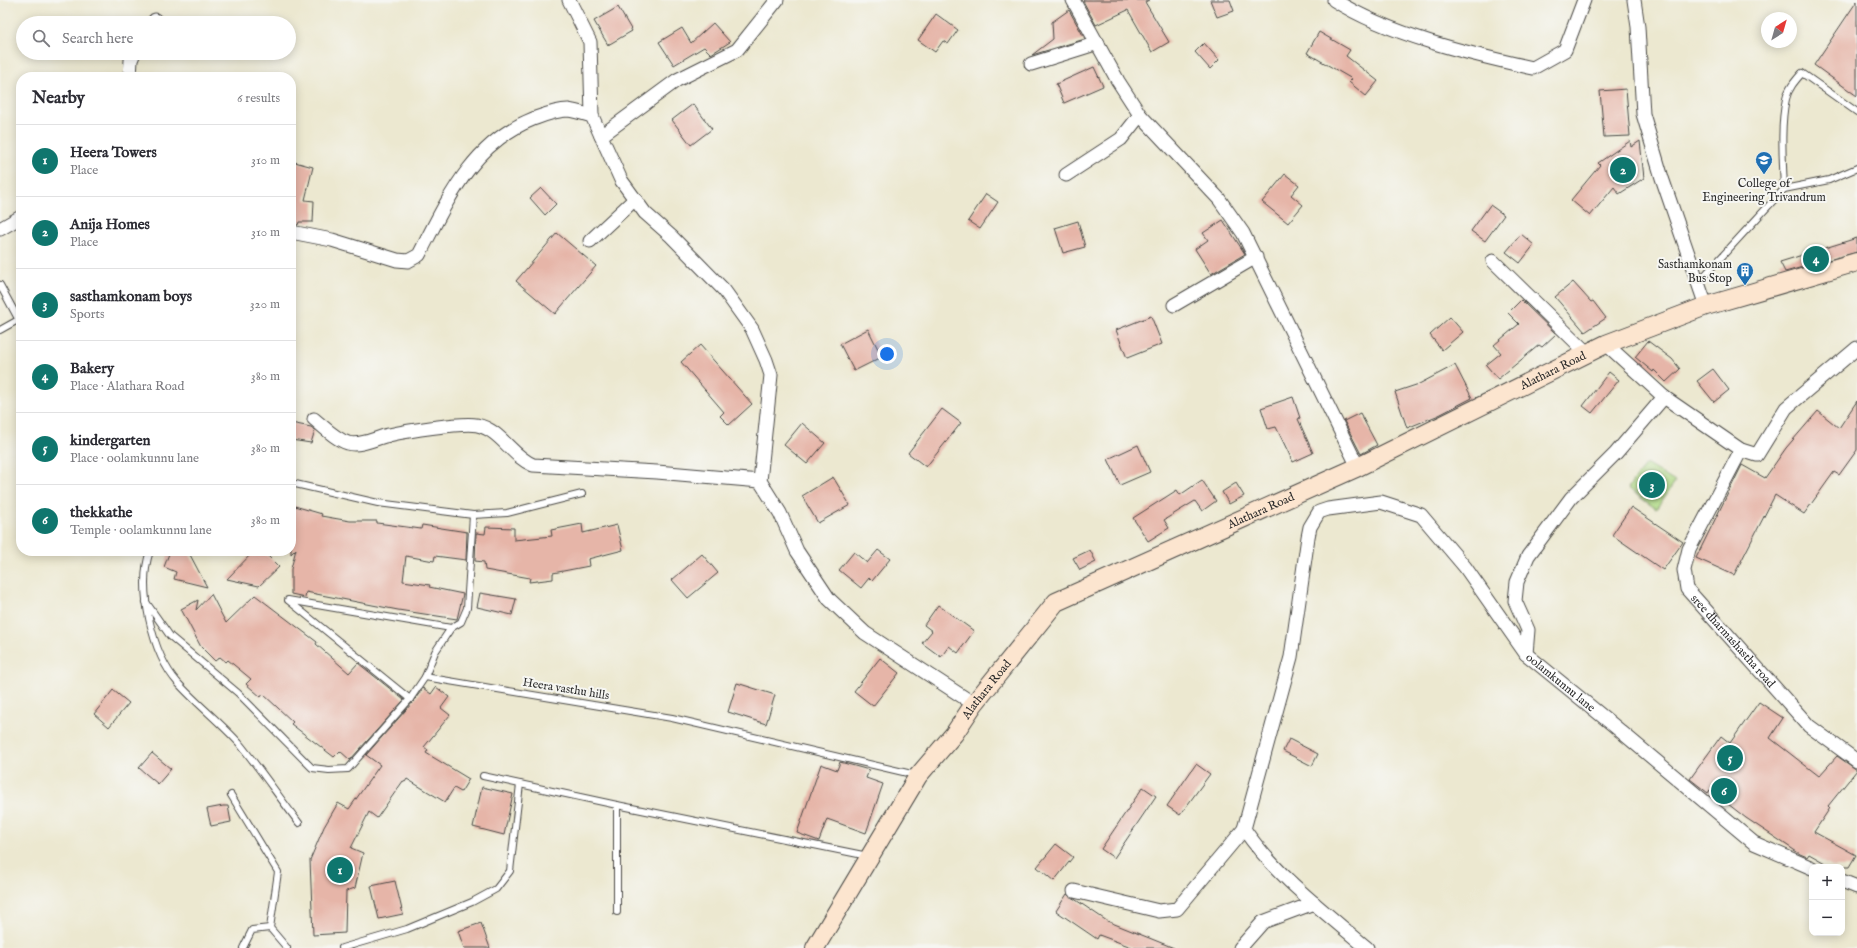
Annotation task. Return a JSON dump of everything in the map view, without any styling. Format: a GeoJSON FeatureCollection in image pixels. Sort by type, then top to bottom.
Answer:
{"type":"FeatureCollection","features":[{"type":"Feature","properties":{"kind":"street"},"geometry":{"type":"LineString","coordinates":[[569,0],[590,42],[592,116],[621,180],[645,213],[671,236],[724,290],[752,329],[766,360],[771,375],[760,481],[780,513],[797,551],[829,599],[865,632],[974,704]]}},
{"type":"Feature","properties":{"kind":"street"},"geometry":{"type":"LineString","coordinates":[[601,136],[677,80],[738,50],[776,0]]}},
{"type":"Feature","properties":{"kind":"street"},"geometry":{"type":"LineString","coordinates":[[1073,0],[1118,81],[1140,115],[1219,199],[1243,233],[1358,467]]}},
{"type":"Feature","properties":{"kind":"street"},"geometry":{"type":"LineString","coordinates":[[1334,0],[1351,11],[1392,28],[1472,54],[1533,68],[1565,50],[1584,0]]}},
{"type":"Feature","properties":{"kind":"street"},"geometry":{"type":"LineString","coordinates":[[1634,0],[1638,27],[1643,114],[1706,306]]}},
{"type":"Feature","properties":{"kind":"street"},"geometry":{"type":"LineString","coordinates":[[1031,64],[1098,43]]}},
{"type":"Feature","properties":{"kind":"street"},"geometry":{"type":"LineString","coordinates":[[130,72],[131,60]]}},
{"type":"Feature","properties":{"kind":"street"},"geometry":{"type":"LineString","coordinates":[[296,233],[332,240],[397,260],[408,261],[419,255],[468,167],[498,138],[522,123],[548,113],[568,110],[592,116]]}},
{"type":"Feature","properties":{"kind":"street"},"geometry":{"type":"LineString","coordinates":[[1066,175],[1121,139],[1140,115]]}},
{"type":"Feature","properties":{"kind":"street"},"geometry":{"type":"LineString","coordinates":[[590,241],[635,199]]}},
{"type":"Feature","properties":{"kind":"street"},"geometry":{"type":"LineString","coordinates":[[0,229],[16,220]]}},
{"type":"Feature","properties":{"kind":"street"},"geometry":{"type":"LineString","coordinates":[[1174,305],[1256,258]]}},
{"type":"Feature","properties":{"kind":"street"},"geometry":{"type":"LineString","coordinates":[[1493,261],[1588,354]]}},
{"type":"Feature","properties":{"kind":"street","name":"Alathara Road"},"geometry":{"type":"LineString","coordinates":[[815,948],[918,776],[954,734],[974,704],[1056,602],[1358,467],[1606,344],[1706,306],[1857,262]]}},
{"type":"Feature","properties":{"kind":"street"},"geometry":{"type":"LineString","coordinates":[[1606,344],[1664,397],[1741,450],[1757,455],[1786,408],[1857,348]]}},
{"type":"Feature","properties":{"kind":"street"},"geometry":{"type":"LineString","coordinates":[[1526,654],[1528,630],[1515,601],[1517,582],[1528,556],[1571,498],[1616,453],[1664,397]]}},
{"type":"Feature","properties":{"kind":"street"},"geometry":{"type":"LineString","coordinates":[[314,419],[341,440],[350,444],[391,434],[470,424],[489,430],[518,456],[533,465],[657,472],[760,481]]}},
{"type":"Feature","properties":{"kind":"street","name":"sree dharmashastha road"},"geometry":{"type":"LineString","coordinates":[[1741,450],[1689,549],[1684,570],[1687,589],[1809,726],[1857,761]]}},
{"type":"Feature","properties":{"kind":"street","name":"oolamkunnu lane"},"geometry":{"type":"LineString","coordinates":[[1244,830],[1291,657],[1310,527],[1319,512],[1328,509],[1381,502],[1421,515],[1464,567],[1526,654],[1754,843],[1809,867]]}},
{"type":"Feature","properties":{"kind":"street"},"geometry":{"type":"LineString","coordinates":[[1074,891],[1159,912],[1177,909],[1244,830],[1258,850],[1314,903],[1367,948]]}},
{"type":"Feature","properties":{"kind":"street"},"geometry":{"type":"LineString","coordinates":[[1845,882],[1857,887]]}},
{"type":"Feature","properties":{"kind":"street"},"geometry":{"type":"LineString","coordinates":[[1240,948],[1263,922],[1314,903]]}},
{"type":"Feature","properties":{"kind":"lane"},"geometry":{"type":"LineString","coordinates":[[1784,189],[1782,150],[1786,99],[1793,82],[1802,73],[1857,112]]}},
{"type":"Feature","properties":{"kind":"lane"},"geometry":{"type":"LineString","coordinates":[[1697,282],[1784,189],[1828,180],[1857,168]]}},
{"type":"Feature","properties":{"kind":"lane"},"geometry":{"type":"LineString","coordinates":[[0,284],[16,314]]}},
{"type":"Feature","properties":{"kind":"lane"},"geometry":{"type":"LineString","coordinates":[[0,330],[16,324]]}},
{"type":"Feature","properties":{"kind":"lane"},"geometry":{"type":"LineString","coordinates":[[296,484],[378,503],[473,515],[507,513],[582,494]]}},
{"type":"Feature","properties":{"kind":"lane"},"geometry":{"type":"LineString","coordinates":[[146,602],[170,636],[238,693],[312,768],[329,770],[348,769],[410,699],[425,677],[436,652],[451,628],[461,622],[467,608],[473,515]]}},
{"type":"Feature","properties":{"kind":"lane"},"geometry":{"type":"LineString","coordinates":[[148,556],[146,562],[146,602],[152,631],[162,658],[177,682],[238,742],[299,823]]}},
{"type":"Feature","properties":{"kind":"lane"},"geometry":{"type":"LineString","coordinates":[[410,699],[288,600],[451,628]]}},
{"type":"Feature","properties":{"kind":"lane","name":"Heera vasthu hills"},"geometry":{"type":"LineString","coordinates":[[425,677],[672,718],[918,776]]}},
{"type":"Feature","properties":{"kind":"lane"},"geometry":{"type":"LineString","coordinates":[[483,776],[869,857]]}},
{"type":"Feature","properties":{"kind":"lane"},"geometry":{"type":"LineString","coordinates":[[342,948],[407,929],[472,902],[496,889],[510,871],[520,784]]}},
{"type":"Feature","properties":{"kind":"lane"},"geometry":{"type":"LineString","coordinates":[[231,795],[278,872],[270,928],[287,948]]}},
{"type":"Feature","properties":{"kind":"lane"},"geometry":{"type":"LineString","coordinates":[[617,805],[617,912]]}},
{"type":"Feature","properties":{"kind":"lane"},"geometry":{"type":"LineString","coordinates":[[243,948],[252,930],[270,928]]}},
{"type":"Feature","properties":{"kind":"green space"},"geometry":{"type":"Polygon","coordinates":[[[1646,464],[1675,482],[1656,509],[1628,488],[1646,464]]]}},
{"type":"Feature","properties":{"kind":"building"},"geometry":{"type":"Polygon","coordinates":[[[1149,0],[1145,2],[1169,42],[1152,52],[1128,10],[1096,25],[1083,1],[1149,0]]]}},
{"type":"Feature","properties":{"kind":"building"},"geometry":{"type":"Polygon","coordinates":[[[1210,0],[1230,0],[1234,11],[1217,17],[1210,0]]]}},
{"type":"Feature","properties":{"kind":"building"},"geometry":{"type":"Polygon","coordinates":[[[1857,1],[1857,96],[1814,65],[1857,1]]]}},
{"type":"Feature","properties":{"kind":"building"},"geometry":{"type":"Polygon","coordinates":[[[618,7],[632,31],[608,45],[594,21],[618,7]]]}},
{"type":"Feature","properties":{"kind":"building"},"geometry":{"type":"Polygon","coordinates":[[[1069,10],[1085,39],[1032,55],[1053,39],[1052,22],[1069,10]]]}},
{"type":"Feature","properties":{"kind":"building"},"geometry":{"type":"Polygon","coordinates":[[[936,14],[958,30],[948,44],[943,41],[935,52],[918,40],[936,14]]]}},
{"type":"Feature","properties":{"kind":"building"},"geometry":{"type":"Polygon","coordinates":[[[713,23],[730,42],[711,54],[704,47],[674,65],[659,42],[682,28],[691,43],[713,23]]]}},
{"type":"Feature","properties":{"kind":"building"},"geometry":{"type":"Polygon","coordinates":[[[1319,32],[1350,50],[1346,56],[1378,81],[1366,96],[1349,82],[1352,79],[1307,53],[1319,32]]]}},
{"type":"Feature","properties":{"kind":"building"},"geometry":{"type":"Polygon","coordinates":[[[1204,43],[1219,60],[1210,69],[1195,52],[1204,43]]]}},
{"type":"Feature","properties":{"kind":"building"},"geometry":{"type":"Polygon","coordinates":[[[1094,67],[1103,86],[1064,103],[1056,84],[1094,67]]]}},
{"type":"Feature","properties":{"kind":"building"},"geometry":{"type":"Polygon","coordinates":[[[1626,89],[1630,136],[1604,137],[1600,91],[1626,89]]]}},
{"type":"Feature","properties":{"kind":"building"},"geometry":{"type":"Polygon","coordinates":[[[693,104],[712,129],[691,145],[672,120],[693,104]]]}},
{"type":"Feature","properties":{"kind":"building"},"geometry":{"type":"Polygon","coordinates":[[[1630,141],[1631,147],[1640,141],[1644,178],[1619,194],[1614,187],[1590,216],[1571,200],[1600,165],[1598,163],[1630,141]]]}},
{"type":"Feature","properties":{"kind":"building"},"geometry":{"type":"Polygon","coordinates":[[[296,162],[313,167],[305,200],[314,201],[313,222],[299,222],[298,225],[296,225],[296,162]]]}},
{"type":"Feature","properties":{"kind":"building"},"geometry":{"type":"Polygon","coordinates":[[[1285,174],[1299,185],[1291,195],[1303,205],[1288,223],[1262,202],[1285,174]]]}},
{"type":"Feature","properties":{"kind":"building"},"geometry":{"type":"Polygon","coordinates":[[[541,188],[556,204],[545,215],[530,198],[541,188]]]}},
{"type":"Feature","properties":{"kind":"building"},"geometry":{"type":"Polygon","coordinates":[[[986,194],[998,202],[980,229],[968,221],[986,194]]]}},
{"type":"Feature","properties":{"kind":"building"},"geometry":{"type":"Polygon","coordinates":[[[1490,205],[1504,215],[1485,241],[1471,231],[1490,205]]]}},
{"type":"Feature","properties":{"kind":"building"},"geometry":{"type":"Polygon","coordinates":[[[1223,220],[1245,254],[1211,274],[1195,249],[1208,240],[1203,233],[1223,220]]]}},
{"type":"Feature","properties":{"kind":"building"},"geometry":{"type":"Polygon","coordinates":[[[1078,221],[1085,247],[1063,253],[1055,228],[1078,221]]]}},
{"type":"Feature","properties":{"kind":"building"},"geometry":{"type":"Polygon","coordinates":[[[557,233],[596,266],[555,314],[516,281],[557,233]]]}},
{"type":"Feature","properties":{"kind":"building"},"geometry":{"type":"Polygon","coordinates":[[[1521,234],[1534,245],[1520,263],[1506,252],[1521,234]]]}},
{"type":"Feature","properties":{"kind":"building"},"geometry":{"type":"Polygon","coordinates":[[[1857,238],[1857,252],[1785,272],[1780,262],[1857,238]]]}},
{"type":"Feature","properties":{"kind":"building"},"geometry":{"type":"Polygon","coordinates":[[[1573,282],[1591,302],[1593,301],[1606,318],[1585,332],[1555,297],[1573,282]]]}},
{"type":"Feature","properties":{"kind":"building"},"geometry":{"type":"Polygon","coordinates":[[[1521,300],[1556,334],[1542,347],[1539,345],[1498,379],[1486,365],[1501,353],[1494,345],[1519,324],[1508,313],[1521,300]]]}},
{"type":"Feature","properties":{"kind":"building"},"geometry":{"type":"Polygon","coordinates":[[[1151,316],[1162,344],[1127,358],[1116,330],[1151,316]]]}},
{"type":"Feature","properties":{"kind":"building"},"geometry":{"type":"Polygon","coordinates":[[[1450,317],[1463,332],[1442,350],[1430,335],[1450,317]]]}},
{"type":"Feature","properties":{"kind":"building"},"geometry":{"type":"Polygon","coordinates":[[[868,329],[882,357],[854,371],[840,344],[868,329]]]}},
{"type":"Feature","properties":{"kind":"building"},"geometry":{"type":"Polygon","coordinates":[[[1648,341],[1672,359],[1680,369],[1666,382],[1654,370],[1653,372],[1635,357],[1648,341]]]}},
{"type":"Feature","properties":{"kind":"building"},"geometry":{"type":"Polygon","coordinates":[[[700,345],[752,404],[729,425],[720,416],[724,412],[681,362],[700,345]]]}},
{"type":"Feature","properties":{"kind":"building"},"geometry":{"type":"Polygon","coordinates":[[[1455,365],[1472,398],[1439,415],[1407,428],[1395,392],[1419,384],[1455,365]]]}},
{"type":"Feature","properties":{"kind":"building"},"geometry":{"type":"Polygon","coordinates":[[[1713,369],[1729,390],[1714,402],[1697,381],[1713,369]]]}},
{"type":"Feature","properties":{"kind":"building"},"geometry":{"type":"Polygon","coordinates":[[[1609,372],[1619,380],[1592,413],[1583,406],[1609,372]]]}},
{"type":"Feature","properties":{"kind":"building"},"geometry":{"type":"Polygon","coordinates":[[[1293,397],[1300,418],[1298,419],[1313,453],[1293,462],[1276,427],[1268,429],[1261,408],[1293,397]]]}},
{"type":"Feature","properties":{"kind":"building"},"geometry":{"type":"Polygon","coordinates":[[[1857,401],[1857,450],[1839,475],[1834,472],[1804,514],[1775,495],[1734,575],[1696,558],[1742,465],[1765,478],[1786,448],[1818,411],[1839,428],[1857,401]]]}},
{"type":"Feature","properties":{"kind":"building"},"geometry":{"type":"Polygon","coordinates":[[[942,409],[961,423],[926,467],[908,453],[942,409]]]}},
{"type":"Feature","properties":{"kind":"building"},"geometry":{"type":"Polygon","coordinates":[[[1360,413],[1377,445],[1361,454],[1344,421],[1360,413]]]}},
{"type":"Feature","properties":{"kind":"building"},"geometry":{"type":"Polygon","coordinates":[[[802,423],[825,443],[807,464],[784,445],[802,423]]]}},
{"type":"Feature","properties":{"kind":"building"},"geometry":{"type":"Polygon","coordinates":[[[296,424],[311,427],[315,430],[311,443],[296,441],[296,424]]]}},
{"type":"Feature","properties":{"kind":"building"},"geometry":{"type":"Polygon","coordinates":[[[1138,445],[1150,472],[1120,485],[1108,459],[1138,445]]]}},
{"type":"Feature","properties":{"kind":"building"},"geometry":{"type":"Polygon","coordinates":[[[833,477],[850,505],[818,523],[802,496],[833,477]]]}},
{"type":"Feature","properties":{"kind":"building"},"geometry":{"type":"Polygon","coordinates":[[[1202,480],[1216,501],[1202,511],[1195,501],[1164,520],[1169,528],[1148,541],[1133,518],[1177,490],[1180,495],[1202,480]]]}},
{"type":"Feature","properties":{"kind":"building"},"geometry":{"type":"Polygon","coordinates":[[[1236,483],[1244,496],[1229,504],[1222,492],[1236,483]]]}},
{"type":"Feature","properties":{"kind":"building"},"geometry":{"type":"Polygon","coordinates":[[[296,506],[322,514],[321,516],[350,521],[377,521],[377,523],[421,529],[422,525],[467,532],[466,560],[435,556],[434,561],[406,556],[403,581],[430,585],[429,587],[463,594],[457,619],[398,610],[306,592],[305,597],[291,594],[291,569],[294,556],[296,556],[296,506]]]}},
{"type":"Feature","properties":{"kind":"building"},"geometry":{"type":"Polygon","coordinates":[[[1631,507],[1683,542],[1663,570],[1612,535],[1631,507]]]}},
{"type":"Feature","properties":{"kind":"building"},"geometry":{"type":"Polygon","coordinates":[[[582,524],[583,533],[617,525],[623,550],[588,559],[589,566],[553,573],[553,579],[529,582],[530,578],[485,570],[484,562],[475,561],[476,533],[485,534],[486,527],[514,528],[514,540],[552,536],[551,530],[582,524]]]}},
{"type":"Feature","properties":{"kind":"building"},"geometry":{"type":"Polygon","coordinates":[[[878,550],[890,559],[872,581],[869,578],[861,588],[839,570],[854,552],[867,563],[878,550]]]}},
{"type":"Feature","properties":{"kind":"building"},"geometry":{"type":"Polygon","coordinates":[[[1090,550],[1096,562],[1080,570],[1073,558],[1090,550]]]}},
{"type":"Feature","properties":{"kind":"building"},"geometry":{"type":"Polygon","coordinates":[[[702,554],[718,573],[688,598],[672,580],[702,554]]]}},
{"type":"Feature","properties":{"kind":"building"},"geometry":{"type":"Polygon","coordinates":[[[168,556],[191,556],[207,587],[174,579],[176,572],[164,567],[168,556]]]}},
{"type":"Feature","properties":{"kind":"building"},"geometry":{"type":"Polygon","coordinates":[[[249,556],[268,556],[279,567],[259,586],[227,579],[249,556]]]}},
{"type":"Feature","properties":{"kind":"building"},"geometry":{"type":"Polygon","coordinates":[[[480,593],[516,599],[512,615],[477,607],[480,593]]]}},
{"type":"Feature","properties":{"kind":"building"},"geometry":{"type":"Polygon","coordinates":[[[211,594],[226,623],[255,595],[317,642],[316,644],[349,673],[358,663],[404,700],[350,760],[340,751],[334,757],[291,724],[293,722],[263,694],[261,697],[246,684],[251,679],[228,660],[226,662],[220,657],[215,661],[201,647],[181,609],[198,600],[196,610],[211,594]]]}},
{"type":"Feature","properties":{"kind":"building"},"geometry":{"type":"Polygon","coordinates":[[[938,605],[974,631],[958,653],[949,646],[941,657],[922,643],[932,631],[924,625],[938,605]]]}},
{"type":"Feature","properties":{"kind":"building"},"geometry":{"type":"Polygon","coordinates":[[[880,658],[899,673],[873,706],[854,691],[880,658]]]}},
{"type":"Feature","properties":{"kind":"building"},"geometry":{"type":"Polygon","coordinates":[[[737,683],[775,695],[766,724],[728,712],[737,683]]]}},
{"type":"Feature","properties":{"kind":"building"},"geometry":{"type":"Polygon","coordinates":[[[436,687],[449,697],[441,708],[450,715],[424,747],[428,750],[426,753],[469,779],[461,792],[454,788],[445,802],[407,779],[405,782],[403,781],[377,818],[369,812],[351,848],[363,853],[355,888],[346,891],[345,933],[313,935],[310,860],[324,827],[338,803],[349,809],[380,765],[366,755],[413,702],[423,688],[431,694],[436,687]]]}},
{"type":"Feature","properties":{"kind":"building"},"geometry":{"type":"Polygon","coordinates":[[[113,690],[129,703],[109,727],[94,714],[113,690]]]}},
{"type":"Feature","properties":{"kind":"building"},"geometry":{"type":"Polygon","coordinates":[[[1759,702],[1783,718],[1770,738],[1819,776],[1837,756],[1857,770],[1828,806],[1830,808],[1814,832],[1856,855],[1849,867],[1845,867],[1845,864],[1827,864],[1809,854],[1807,857],[1800,854],[1746,818],[1710,790],[1708,793],[1690,779],[1721,736],[1730,743],[1759,702]]]}},
{"type":"Feature","properties":{"kind":"building"},"geometry":{"type":"Polygon","coordinates":[[[1289,739],[1318,754],[1312,766],[1283,751],[1289,739]]]}},
{"type":"Feature","properties":{"kind":"building"},"geometry":{"type":"Polygon","coordinates":[[[152,753],[171,769],[158,784],[139,768],[152,753]]]}},
{"type":"Feature","properties":{"kind":"building"},"geometry":{"type":"Polygon","coordinates":[[[840,762],[869,770],[866,778],[883,784],[866,833],[827,819],[819,841],[797,833],[821,764],[837,770],[840,762]]]}},
{"type":"Feature","properties":{"kind":"building"},"geometry":{"type":"Polygon","coordinates":[[[1196,764],[1210,774],[1180,815],[1167,806],[1196,764]]]}},
{"type":"Feature","properties":{"kind":"building"},"geometry":{"type":"Polygon","coordinates":[[[482,787],[513,794],[504,835],[473,827],[482,787]]]}},
{"type":"Feature","properties":{"kind":"building"},"geometry":{"type":"Polygon","coordinates":[[[1143,787],[1156,796],[1114,858],[1101,849],[1143,787]]]}},
{"type":"Feature","properties":{"kind":"building"},"geometry":{"type":"Polygon","coordinates":[[[228,806],[231,822],[211,826],[207,809],[228,806]]]}},
{"type":"Feature","properties":{"kind":"building"},"geometry":{"type":"Polygon","coordinates":[[[1056,844],[1073,857],[1054,881],[1037,867],[1056,844]]]}},
{"type":"Feature","properties":{"kind":"building"},"geometry":{"type":"Polygon","coordinates":[[[395,881],[403,914],[379,919],[371,886],[395,881]]]}},
{"type":"Feature","properties":{"kind":"building"},"geometry":{"type":"Polygon","coordinates":[[[1067,894],[1107,921],[1174,948],[1134,948],[1099,935],[1097,939],[1056,911],[1067,894]]]}},
{"type":"Feature","properties":{"kind":"building"},"geometry":{"type":"Polygon","coordinates":[[[481,923],[490,948],[464,948],[458,931],[481,923]]]}},
{"type":"Feature","properties":{"kind":"place","name":"Anija Homes"},"geometry":{"type":"Point","coordinates":[1623,170]}},
{"type":"Feature","properties":{"kind":"place","name":"College of Engineering Trivandrum"},"geometry":{"type":"Point","coordinates":[1764,175]}},
{"type":"Feature","properties":{"kind":"place","name":"Bakery"},"geometry":{"type":"Point","coordinates":[1816,259]}},
{"type":"Feature","properties":{"kind":"place","name":"Sasthamkonam Bus Stop"},"geometry":{"type":"Point","coordinates":[1745,286]}},
{"type":"Feature","properties":{"kind":"place","name":"sasthamkonam boys"},"geometry":{"type":"Point","coordinates":[1652,485]}},
{"type":"Feature","properties":{"kind":"place","name":"kindergarten"},"geometry":{"type":"Point","coordinates":[1730,758]}},
{"type":"Feature","properties":{"kind":"place","name":"thekkathe"},"geometry":{"type":"Point","coordinates":[1724,791]}},
{"type":"Feature","properties":{"kind":"place","name":"Heera Towers"},"geometry":{"type":"Point","coordinates":[340,870]}}]}
